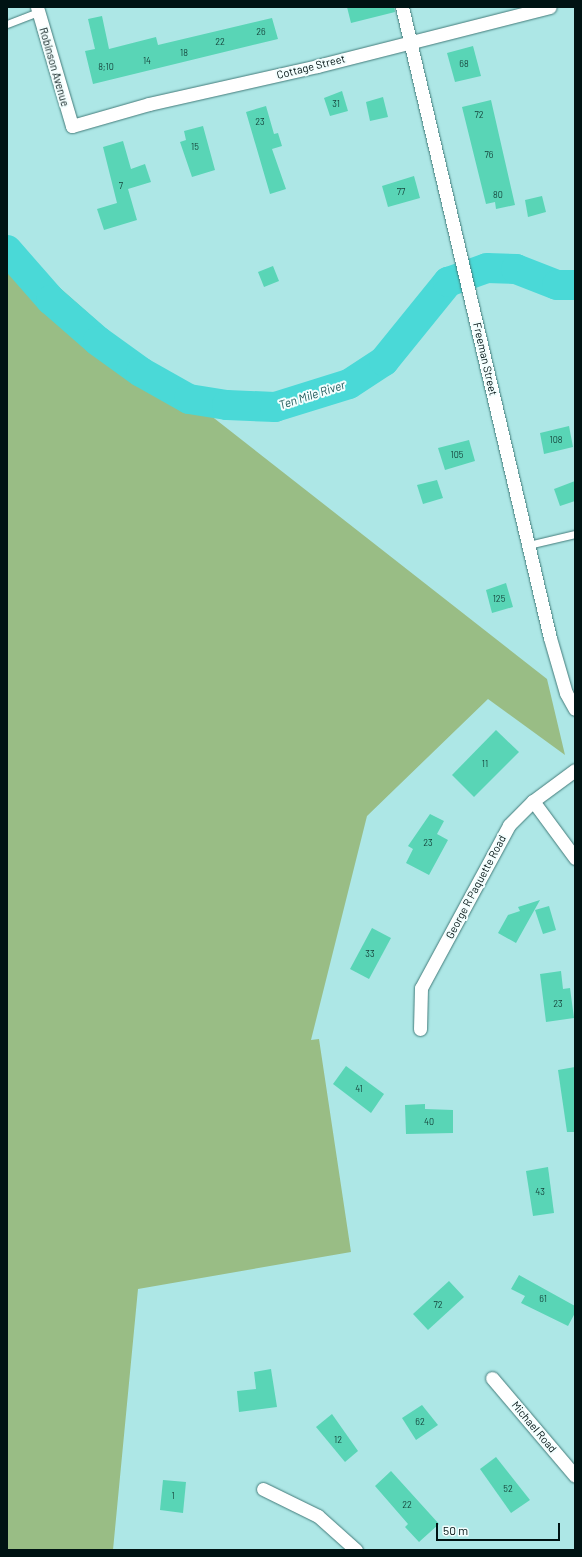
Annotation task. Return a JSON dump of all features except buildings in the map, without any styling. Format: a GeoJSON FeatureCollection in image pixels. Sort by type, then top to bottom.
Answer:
{"type":"FeatureCollection","features":[{"type":"Feature","properties":{"kind":"street","name":"Freeman Street"},"geometry":{"type":"LineString","coordinates":[[402,7],[458,246],[469,284],[550,638],[566,693],[575,709]]}},
{"type":"Feature","properties":{"kind":"street","name":"Cottage Street"},"geometry":{"type":"LineString","coordinates":[[72,126],[149,104],[411,43],[550,7]]}},
{"type":"Feature","properties":{"kind":"street","name":"Robinson Avenue"},"geometry":{"type":"LineString","coordinates":[[38,10],[72,126]]}},
{"type":"Feature","properties":{"kind":"street","name":"George R Paquette Road"},"geometry":{"type":"LineString","coordinates":[[420,1029],[420,988],[509,825],[533,801],[575,770]]}},
{"type":"Feature","properties":{"kind":"street"},"geometry":{"type":"LineString","coordinates":[[533,801],[575,858]]}},
{"type":"Feature","properties":{"kind":"street","name":"Michael Road"},"geometry":{"type":"LineString","coordinates":[[492,1378],[575,1476]]}},
{"type":"Feature","properties":{"kind":"street"},"geometry":{"type":"LineString","coordinates":[[263,1489],[318,1516],[356,1550]]}},
{"type":"Feature","properties":{"kind":"lane"},"geometry":{"type":"LineString","coordinates":[[7,24],[38,10]]}},
{"type":"Feature","properties":{"kind":"lane"},"geometry":{"type":"LineString","coordinates":[[528,545],[575,534]]}},
{"type":"Feature","properties":{"kind":"green space"},"geometry":{"type":"Polygon","coordinates":[[[7,241],[150,368],[547,679],[565,755],[488,699],[367,816],[311,1040],[319,1039],[351,1252],[138,1289],[113,1550],[7,1550],[7,241]]]}},
{"type":"Feature","properties":{"kind":"waterway","name":"Ten Mile River"},"geometry":{"type":"LineString","coordinates":[[7,250],[51,300],[98,341],[141,372],[189,399],[227,405],[275,407],[349,384],[384,361],[448,282],[487,268],[516,269],[557,285],[575,285]]}}]}
